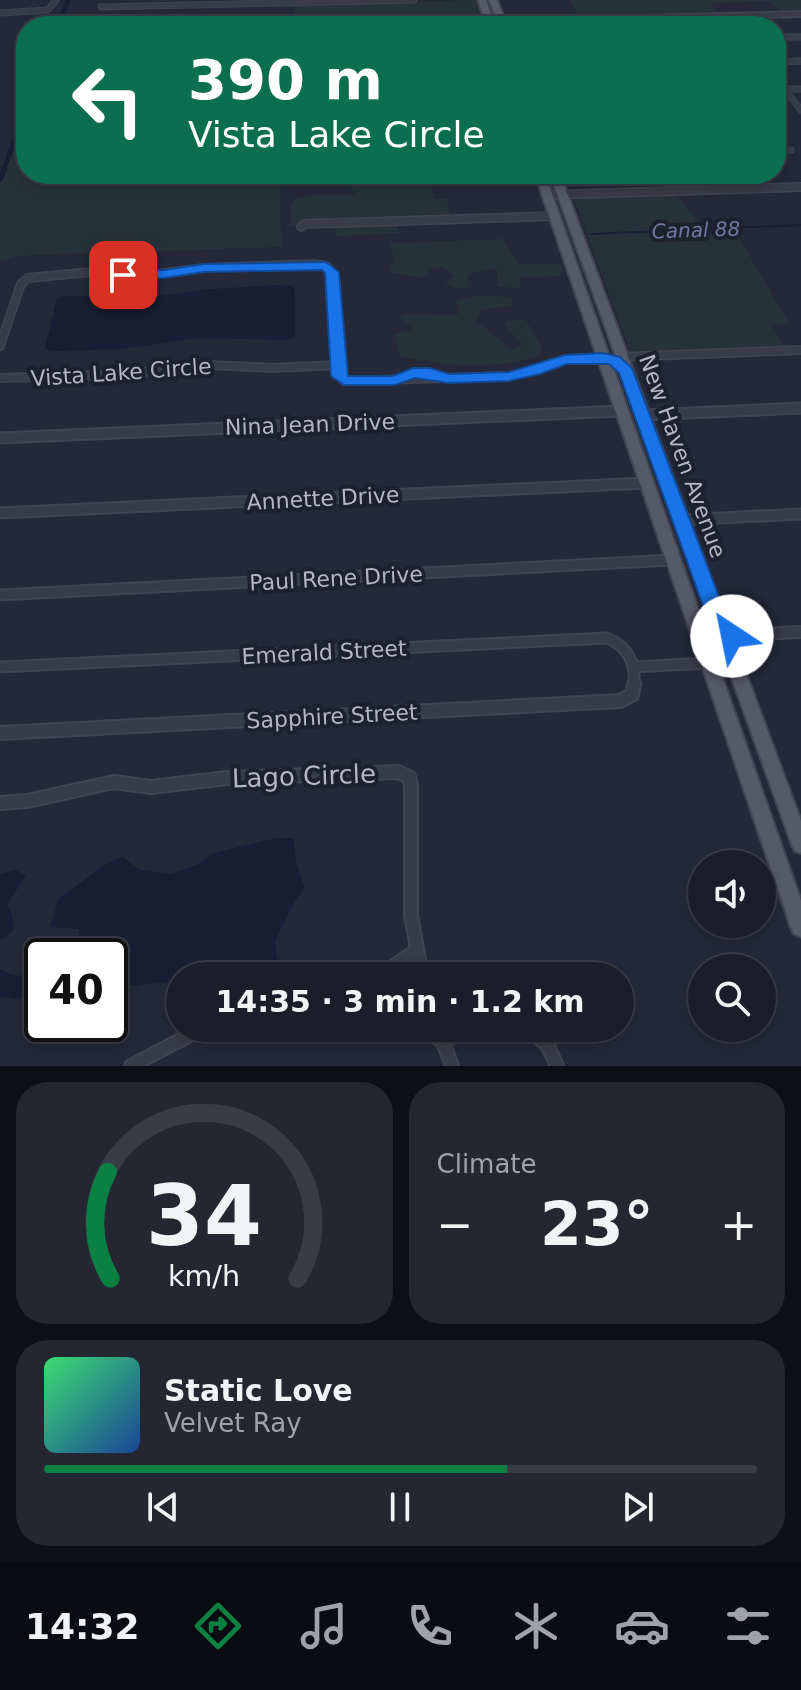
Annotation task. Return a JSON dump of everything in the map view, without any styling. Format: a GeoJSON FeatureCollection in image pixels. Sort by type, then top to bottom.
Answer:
{"type":"FeatureCollection","features":[{"type":"Feature","properties":{"kind":"main road","name":"New Haven Avenue"},"geometry":{"type":"LineString","coordinates":[[543,184],[801,928]]}},
{"type":"Feature","properties":{"kind":"main road","name":"New Haven Avenue"},"geometry":{"type":"LineString","coordinates":[[558,184],[798,838]]}},
{"type":"Feature","properties":{"kind":"main road"},"geometry":{"type":"LineString","coordinates":[[566,254],[585,258]]}},
{"type":"Feature","properties":{"kind":"main road"},"geometry":{"type":"LineString","coordinates":[[566,254],[589,271]]}},
{"type":"Feature","properties":{"kind":"main road"},"geometry":{"type":"LineString","coordinates":[[597,342],[621,357]]}},
{"type":"Feature","properties":{"kind":"main road"},"geometry":{"type":"LineString","coordinates":[[604,360],[614,361],[626,372]]}},
{"type":"Feature","properties":{"kind":"main road"},"geometry":{"type":"LineString","coordinates":[[621,411],[643,415]]}},
{"type":"Feature","properties":{"kind":"main road"},"geometry":{"type":"LineString","coordinates":[[652,499],[662,510],[681,520]]}},
{"type":"Feature","properties":{"kind":"main road"},"geometry":{"type":"LineString","coordinates":[[673,560],[684,564],[703,580]]}},
{"type":"Feature","properties":{"kind":"main road"},"geometry":{"type":"LineString","coordinates":[[692,616],[705,627],[724,636]]}},
{"type":"Feature","properties":{"kind":"main road"},"geometry":{"type":"LineString","coordinates":[[708,663],[727,669],[744,692]]}},
{"type":"Feature","properties":{"kind":"main road"},"geometry":{"type":"LineString","coordinates":[[766,827],[798,838]]}},
{"type":"Feature","properties":{"kind":"street"},"geometry":{"type":"LineString","coordinates":[[0,13],[48,10],[56,0]]}},
{"type":"Feature","properties":{"kind":"street"},"geometry":{"type":"LineString","coordinates":[[101,7],[414,0]]}},
{"type":"Feature","properties":{"kind":"street"},"geometry":{"type":"LineString","coordinates":[[725,16],[801,14]]}},
{"type":"Feature","properties":{"kind":"street"},"geometry":{"type":"LineString","coordinates":[[786,90],[801,110]]}},
{"type":"Feature","properties":{"kind":"street"},"geometry":{"type":"LineString","coordinates":[[786,150],[791,150]]}},
{"type":"Feature","properties":{"kind":"street"},"geometry":{"type":"LineString","coordinates":[[547,195],[801,187]]}},
{"type":"Feature","properties":{"kind":"street"},"geometry":{"type":"LineString","coordinates":[[301,227],[304,224],[554,216]]}},
{"type":"Feature","properties":{"kind":"street"},"geometry":{"type":"LineString","coordinates":[[0,346],[21,284],[28,278],[91,272],[142,276],[204,268],[314,264],[326,266],[332,272],[339,376],[344,381],[422,376],[509,376],[551,364],[604,360]]}},
{"type":"Feature","properties":{"kind":"street"},"geometry":{"type":"LineString","coordinates":[[621,357],[801,350]]}},
{"type":"Feature","properties":{"kind":"street","name":"Vista Lake Circle"},"geometry":{"type":"LineString","coordinates":[[0,378],[133,374],[191,364],[272,368],[338,365]]}},
{"type":"Feature","properties":{"kind":"street"},"geometry":{"type":"LineString","coordinates":[[643,415],[801,408]]}},
{"type":"Feature","properties":{"kind":"street","name":"Nina Jean Drive"},"geometry":{"type":"LineString","coordinates":[[0,438],[621,411]]}},
{"type":"Feature","properties":{"kind":"street","name":"Annette Drive"},"geometry":{"type":"LineString","coordinates":[[0,513],[646,483]]}},
{"type":"Feature","properties":{"kind":"street"},"geometry":{"type":"LineString","coordinates":[[681,520],[801,514]]}},
{"type":"Feature","properties":{"kind":"street","name":"Paul Rene Drive"},"geometry":{"type":"LineString","coordinates":[[0,595],[673,560]]}},
{"type":"Feature","properties":{"kind":"street"},"geometry":{"type":"LineString","coordinates":[[724,636],[801,632]]}},
{"type":"Feature","properties":{"kind":"street","name":"Emerald Street"},"geometry":{"type":"LineString","coordinates":[[0,667],[607,638],[616,640],[626,649],[634,667]]}},
{"type":"Feature","properties":{"kind":"street"},"geometry":{"type":"LineString","coordinates":[[634,667],[708,663]]}},
{"type":"Feature","properties":{"kind":"street","name":"Sapphire Street"},"geometry":{"type":"LineString","coordinates":[[0,733],[620,701],[632,695],[636,685],[634,667]]}},
{"type":"Feature","properties":{"kind":"street","name":"Lago Circle"},"geometry":{"type":"LineString","coordinates":[[0,803],[27,801],[114,782],[151,787],[227,778],[398,772],[409,777],[414,809],[410,917],[417,962]]}},
{"type":"Feature","properties":{"kind":"street"},"geometry":{"type":"LineString","coordinates":[[397,962],[414,952]]}},
{"type":"Feature","properties":{"kind":"street"},"geometry":{"type":"LineString","coordinates":[[131,1066],[176,1042]]}},
{"type":"Feature","properties":{"kind":"street"},"geometry":{"type":"LineString","coordinates":[[443,1042],[452,1066]]}},
{"type":"Feature","properties":{"kind":"street"},"geometry":{"type":"LineString","coordinates":[[543,1042],[557,1066]]}},
{"type":"Feature","properties":{"kind":"shaded area"},"geometry":{"type":"Polygon","coordinates":[[[479,0],[485,16],[295,16],[294,4],[479,0]]]}},
{"type":"Feature","properties":{"kind":"shaded area"},"geometry":{"type":"Polygon","coordinates":[[[570,0],[801,0],[801,12],[781,13],[770,1],[711,3],[719,15],[579,16],[570,0]]]}},
{"type":"Feature","properties":{"kind":"shaded area"},"geometry":{"type":"Polygon","coordinates":[[[16,127],[16,184],[280,184],[281,247],[15,256],[0,261],[0,168],[16,127]]]}},
{"type":"Feature","properties":{"kind":"shaded area"},"geometry":{"type":"Polygon","coordinates":[[[431,184],[434,199],[447,199],[450,219],[396,220],[399,233],[336,236],[334,223],[290,226],[290,207],[295,200],[320,195],[355,195],[350,186],[431,184]]]}},
{"type":"Feature","properties":{"kind":"shaded area"},"geometry":{"type":"Polygon","coordinates":[[[674,193],[707,230],[734,229],[789,323],[771,324],[787,350],[632,356],[573,197],[674,193]]]}},
{"type":"Feature","properties":{"kind":"shaded area"},"geometry":{"type":"Polygon","coordinates":[[[503,239],[518,264],[560,264],[562,270],[559,276],[520,278],[521,288],[497,287],[497,269],[469,274],[467,289],[445,283],[454,275],[442,266],[433,268],[422,278],[389,272],[394,257],[389,243],[503,239]]]}},
{"type":"Feature","properties":{"kind":"shaded area"},"geometry":{"type":"Polygon","coordinates":[[[479,295],[510,297],[515,305],[482,310],[476,323],[513,350],[523,344],[505,326],[506,321],[525,319],[543,347],[539,357],[504,364],[460,366],[401,357],[394,334],[413,329],[399,316],[458,314],[457,301],[479,295]]]}},
{"type":"Feature","properties":{"kind":"water"},"geometry":{"type":"Polygon","coordinates":[[[292,286],[295,290],[295,336],[288,340],[198,338],[121,349],[51,351],[45,348],[57,299],[62,296],[151,297],[292,286]]]}},
{"type":"Feature","properties":{"kind":"water"},"geometry":{"type":"Polygon","coordinates":[[[276,838],[293,838],[297,866],[305,889],[295,901],[275,941],[277,962],[166,962],[166,982],[128,987],[128,938],[79,938],[79,929],[50,927],[59,898],[114,860],[123,857],[140,870],[171,874],[197,865],[214,853],[276,838]]]}},
{"type":"Feature","properties":{"kind":"water"},"geometry":{"type":"Polygon","coordinates":[[[16,870],[26,876],[7,904],[14,930],[0,940],[0,874],[16,870]]]}},
{"type":"Feature","properties":{"kind":"water"},"geometry":{"type":"Polygon","coordinates":[[[0,969],[11,975],[24,976],[24,1000],[0,997],[0,969]]]}},
{"type":"Feature","properties":{"kind":"waterway"},"geometry":{"type":"LineString","coordinates":[[62,16],[68,0]]}},
{"type":"Feature","properties":{"kind":"waterway"},"geometry":{"type":"LineString","coordinates":[[3,171],[16,137]]}},
{"type":"Feature","properties":{"kind":"waterway"},"geometry":{"type":"LineString","coordinates":[[0,179],[4,169]]}},
{"type":"Feature","properties":{"kind":"waterway","name":"Canal 88"},"geometry":{"type":"LineString","coordinates":[[591,234],[801,225]]}},
{"type":"Feature","properties":{"kind":"route"},"geometry":{"type":"LineString","coordinates":[[123,275],[142,276],[204,268],[326,266],[332,272],[339,376],[344,381],[395,380],[413,373],[449,378],[509,376],[535,371],[565,359],[609,358],[626,372],[724,636],[732,636]]}}]}
